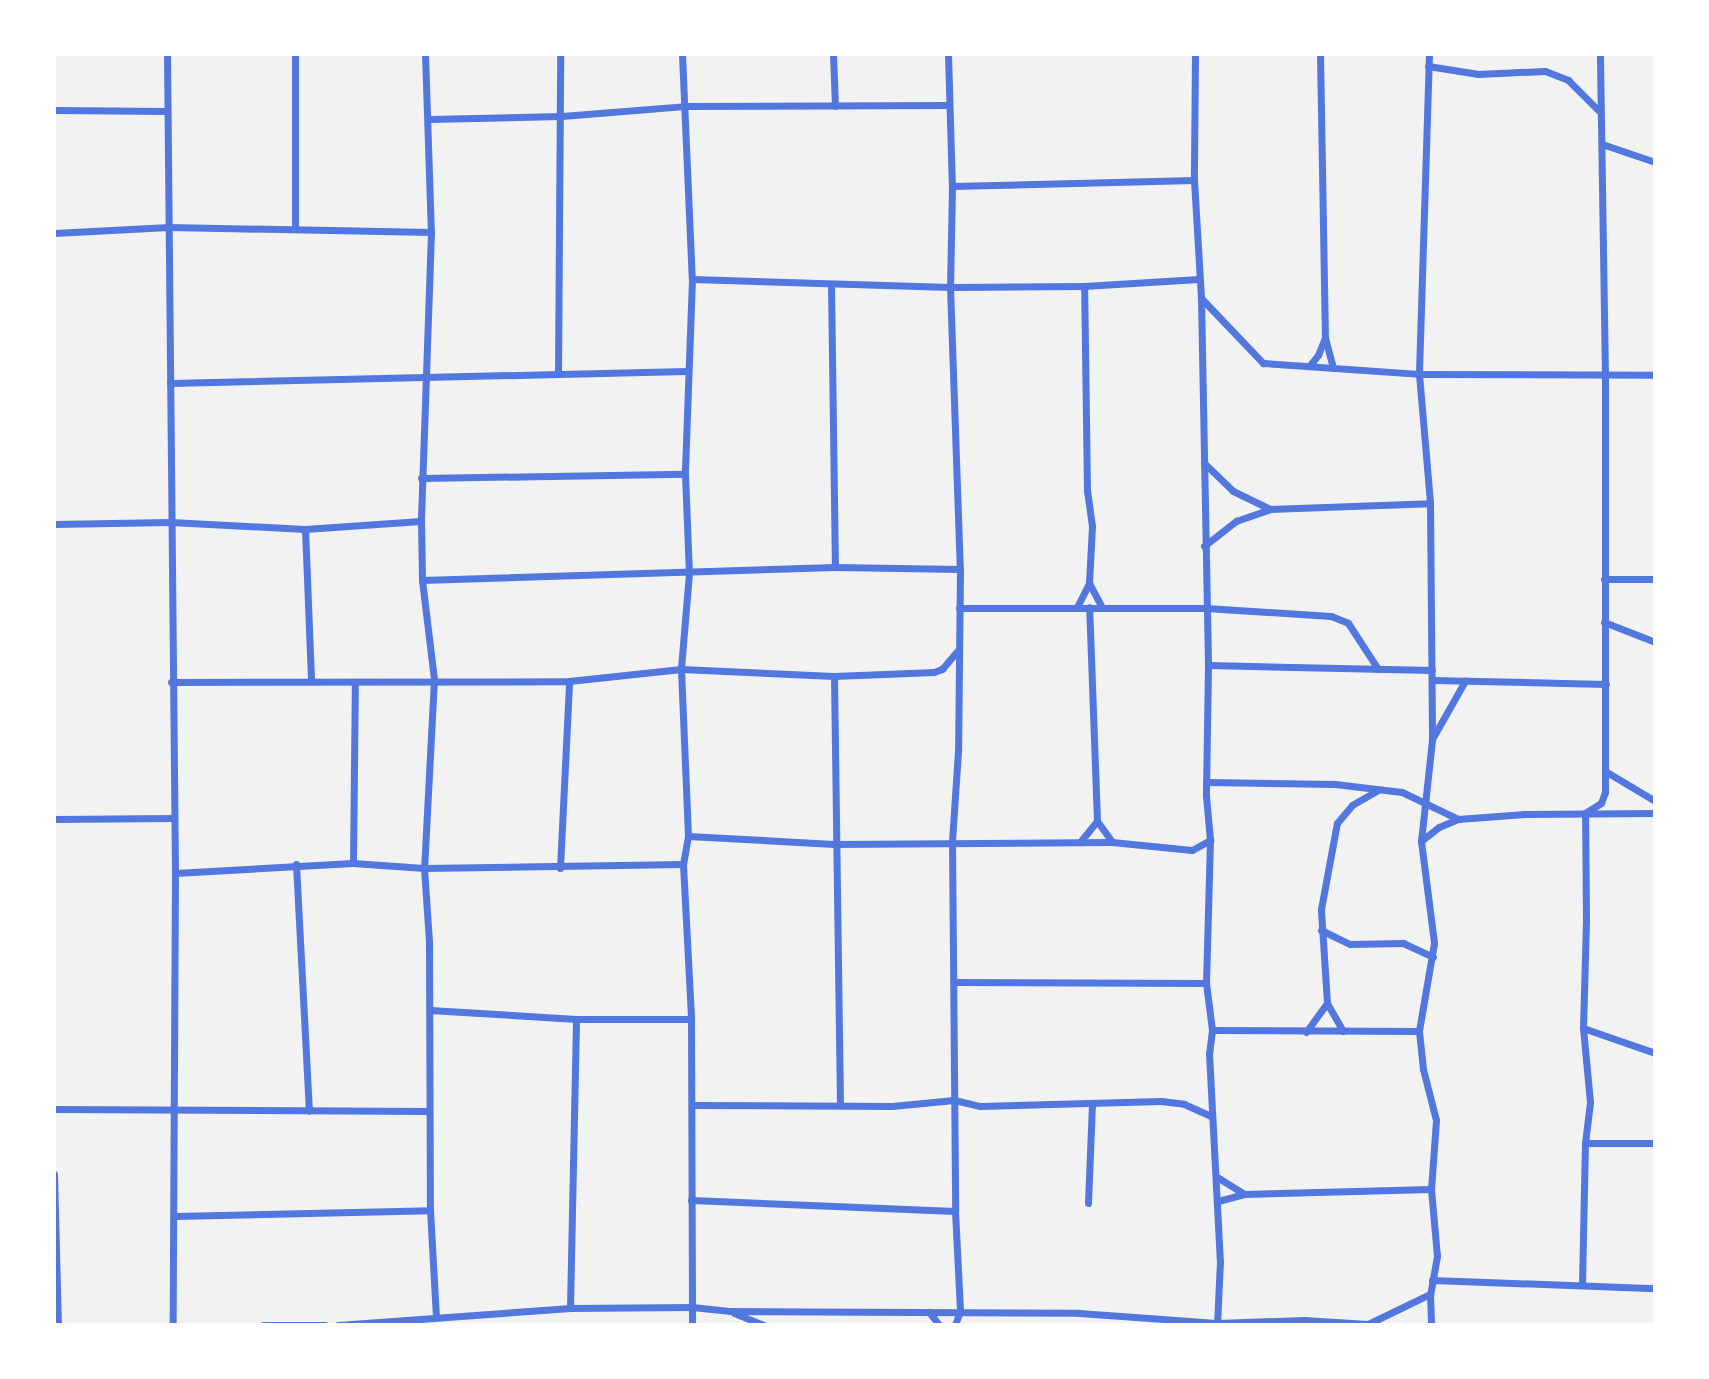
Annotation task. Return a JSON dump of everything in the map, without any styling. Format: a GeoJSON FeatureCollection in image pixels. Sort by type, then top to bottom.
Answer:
{"type":"FeatureCollection","features":[{"type":"Feature","properties":{"kind":"street"},"geometry":{"type":"LineString","coordinates":[[167,54],[171,682],[175,873],[173,1325]]}},
{"type":"Feature","properties":{"kind":"street"},"geometry":{"type":"LineString","coordinates":[[295,54],[295,228]]}},
{"type":"Feature","properties":{"kind":"street"},"geometry":{"type":"LineString","coordinates":[[425,54],[430,119],[431,232],[421,521],[422,580],[434,679],[425,868],[430,1210],[436,1316]]}},
{"type":"Feature","properties":{"kind":"street"},"geometry":{"type":"LineString","coordinates":[[558,374],[562,116],[560,54]]}},
{"type":"Feature","properties":{"kind":"street"},"geometry":{"type":"LineString","coordinates":[[682,54],[692,279],[685,474],[689,573],[681,669],[688,836],[683,864],[691,1019],[692,1325]]}},
{"type":"Feature","properties":{"kind":"street"},"geometry":{"type":"LineString","coordinates":[[833,54],[835,106]]}},
{"type":"Feature","properties":{"kind":"street"},"geometry":{"type":"LineString","coordinates":[[948,54],[952,186],[950,287],[960,569],[958,751],[952,842],[955,1211],[960,1311],[955,1325]]}},
{"type":"Feature","properties":{"kind":"street"},"geometry":{"type":"LineString","coordinates":[[1195,54],[1194,180],[1201,298],[1208,665],[1206,782],[1210,840],[1206,984],[1212,1030],[1209,1053],[1211,1116],[1217,1177],[1220,1261],[1217,1324]]}},
{"type":"Feature","properties":{"kind":"street"},"geometry":{"type":"LineString","coordinates":[[1320,54],[1325,338],[1333,368]]}},
{"type":"Feature","properties":{"kind":"street"},"geometry":{"type":"LineString","coordinates":[[1429,54],[1419,374],[1430,503],[1432,740],[1421,841],[1423,872],[1432,910],[1433,957],[1419,1031],[1423,1069],[1436,1120],[1431,1189],[1437,1256],[1430,1294],[1431,1325]]}},
{"type":"Feature","properties":{"kind":"street"},"geometry":{"type":"LineString","coordinates":[[1585,813],[1601,803],[1605,771],[1605,377],[1600,54]]}},
{"type":"Feature","properties":{"kind":"street"},"geometry":{"type":"LineString","coordinates":[[1428,66],[1478,74],[1545,71],[1568,80],[1599,111]]}},
{"type":"Feature","properties":{"kind":"street"},"geometry":{"type":"LineString","coordinates":[[430,119],[562,116],[685,106],[948,105]]}},
{"type":"Feature","properties":{"kind":"street"},"geometry":{"type":"LineString","coordinates":[[54,110],[166,111]]}},
{"type":"Feature","properties":{"kind":"street"},"geometry":{"type":"LineString","coordinates":[[1602,145],[1655,162]]}},
{"type":"Feature","properties":{"kind":"street"},"geometry":{"type":"LineString","coordinates":[[952,186],[1194,180]]}},
{"type":"Feature","properties":{"kind":"street"},"geometry":{"type":"LineString","coordinates":[[54,233],[169,228],[431,232]]}},
{"type":"Feature","properties":{"kind":"street"},"geometry":{"type":"LineString","coordinates":[[692,279],[950,287],[1084,286],[1199,279]]}},
{"type":"Feature","properties":{"kind":"street"},"geometry":{"type":"LineString","coordinates":[[831,284],[835,568]]}},
{"type":"Feature","properties":{"kind":"street"},"geometry":{"type":"LineString","coordinates":[[1077,607],[1089,583],[1092,526],[1087,491],[1084,286]]}},
{"type":"Feature","properties":{"kind":"street"},"geometry":{"type":"LineString","coordinates":[[1201,298],[1263,363],[1419,374],[1605,377],[1655,375]]}},
{"type":"Feature","properties":{"kind":"street"},"geometry":{"type":"LineString","coordinates":[[1310,365],[1318,355],[1325,338]]}},
{"type":"Feature","properties":{"kind":"street"},"geometry":{"type":"LineString","coordinates":[[170,383],[687,371]]}},
{"type":"Feature","properties":{"kind":"street"},"geometry":{"type":"LineString","coordinates":[[1204,462],[1233,491],[1270,509]]}},
{"type":"Feature","properties":{"kind":"street"},"geometry":{"type":"LineString","coordinates":[[421,478],[685,474]]}},
{"type":"Feature","properties":{"kind":"street"},"geometry":{"type":"LineString","coordinates":[[1204,546],[1236,521],[1270,509],[1430,503]]}},
{"type":"Feature","properties":{"kind":"street"},"geometry":{"type":"LineString","coordinates":[[54,524],[171,522],[305,529],[421,521]]}},
{"type":"Feature","properties":{"kind":"street"},"geometry":{"type":"LineString","coordinates":[[305,529],[311,681]]}},
{"type":"Feature","properties":{"kind":"street"},"geometry":{"type":"LineString","coordinates":[[422,580],[835,568],[960,569]]}},
{"type":"Feature","properties":{"kind":"street"},"geometry":{"type":"LineString","coordinates":[[1604,579],[1655,579]]}},
{"type":"Feature","properties":{"kind":"street"},"geometry":{"type":"LineString","coordinates":[[1089,583],[1102,607]]}},
{"type":"Feature","properties":{"kind":"street"},"geometry":{"type":"LineString","coordinates":[[1089,607],[1097,821],[1112,842]]}},
{"type":"Feature","properties":{"kind":"street"},"geometry":{"type":"LineString","coordinates":[[959,608],[1206,608],[1342,618],[1378,669]]}},
{"type":"Feature","properties":{"kind":"street"},"geometry":{"type":"LineString","coordinates":[[1604,622],[1655,642]]}},
{"type":"Feature","properties":{"kind":"street"},"geometry":{"type":"LineString","coordinates":[[171,682],[434,679],[569,681],[681,669],[834,676],[934,672],[942,668],[957,651]]}},
{"type":"Feature","properties":{"kind":"street"},"geometry":{"type":"LineString","coordinates":[[1208,665],[1432,670]]}},
{"type":"Feature","properties":{"kind":"street"},"geometry":{"type":"LineString","coordinates":[[834,676],[834,844],[840,1104]]}},
{"type":"Feature","properties":{"kind":"street"},"geometry":{"type":"LineString","coordinates":[[1432,680],[1606,684]]}},
{"type":"Feature","properties":{"kind":"street"},"geometry":{"type":"LineString","coordinates":[[560,868],[569,681]]}},
{"type":"Feature","properties":{"kind":"street"},"geometry":{"type":"LineString","coordinates":[[1432,740],[1465,681]]}},
{"type":"Feature","properties":{"kind":"street"},"geometry":{"type":"LineString","coordinates":[[353,863],[355,682]]}},
{"type":"Feature","properties":{"kind":"street"},"geometry":{"type":"LineString","coordinates":[[1605,771],[1655,802]]}},
{"type":"Feature","properties":{"kind":"street"},"geometry":{"type":"LineString","coordinates":[[1206,782],[1335,783],[1402,792],[1425,800],[1458,819]]}},
{"type":"Feature","properties":{"kind":"street"},"geometry":{"type":"LineString","coordinates":[[1343,1031],[1327,1003],[1326,951],[1321,930],[1321,909],[1337,823],[1352,805],[1378,790]]}},
{"type":"Feature","properties":{"kind":"street"},"geometry":{"type":"LineString","coordinates":[[1582,1285],[1585,1143],[1590,1102],[1583,1028],[1585,813]]}},
{"type":"Feature","properties":{"kind":"street"},"geometry":{"type":"LineString","coordinates":[[1421,841],[1439,827],[1458,819],[1585,813],[1655,813]]}},
{"type":"Feature","properties":{"kind":"street"},"geometry":{"type":"LineString","coordinates":[[54,819],[174,818]]}},
{"type":"Feature","properties":{"kind":"street"},"geometry":{"type":"LineString","coordinates":[[1080,842],[1097,821]]}},
{"type":"Feature","properties":{"kind":"street"},"geometry":{"type":"LineString","coordinates":[[688,836],[834,844],[1112,842],[1192,850],[1210,840]]}},
{"type":"Feature","properties":{"kind":"street"},"geometry":{"type":"LineString","coordinates":[[175,873],[296,864],[560,868],[683,864]]}},
{"type":"Feature","properties":{"kind":"street"},"geometry":{"type":"LineString","coordinates":[[296,864],[309,1111]]}},
{"type":"Feature","properties":{"kind":"street"},"geometry":{"type":"LineString","coordinates":[[1321,930],[1341,942],[1362,946],[1403,943],[1433,957]]}},
{"type":"Feature","properties":{"kind":"street"},"geometry":{"type":"LineString","coordinates":[[1326,951],[1341,942]]}},
{"type":"Feature","properties":{"kind":"street"},"geometry":{"type":"LineString","coordinates":[[954,982],[1206,984]]}},
{"type":"Feature","properties":{"kind":"street"},"geometry":{"type":"LineString","coordinates":[[1306,1032],[1327,1003]]}},
{"type":"Feature","properties":{"kind":"street"},"geometry":{"type":"LineString","coordinates":[[429,1010],[576,1019],[691,1019]]}},
{"type":"Feature","properties":{"kind":"street"},"geometry":{"type":"LineString","coordinates":[[570,1308],[576,1019]]}},
{"type":"Feature","properties":{"kind":"street"},"geometry":{"type":"LineString","coordinates":[[1583,1028],[1655,1053]]}},
{"type":"Feature","properties":{"kind":"street"},"geometry":{"type":"LineString","coordinates":[[1212,1030],[1419,1031]]}},
{"type":"Feature","properties":{"kind":"street"},"geometry":{"type":"LineString","coordinates":[[692,1105],[892,1106],[954,1100],[980,1105],[1161,1101],[1184,1104],[1211,1116]]}},
{"type":"Feature","properties":{"kind":"street"},"geometry":{"type":"LineString","coordinates":[[1088,1203],[1092,1103]]}},
{"type":"Feature","properties":{"kind":"street"},"geometry":{"type":"LineString","coordinates":[[54,1108],[429,1111]]}},
{"type":"Feature","properties":{"kind":"street"},"geometry":{"type":"LineString","coordinates":[[1585,1143],[1655,1143]]}},
{"type":"Feature","properties":{"kind":"street"},"geometry":{"type":"LineString","coordinates":[[54,1174],[58,1325]]}},
{"type":"Feature","properties":{"kind":"street"},"geometry":{"type":"LineString","coordinates":[[1217,1177],[1244,1194]]}},
{"type":"Feature","properties":{"kind":"street"},"geometry":{"type":"LineString","coordinates":[[1218,1201],[1244,1194],[1431,1189]]}},
{"type":"Feature","properties":{"kind":"street"},"geometry":{"type":"LineString","coordinates":[[691,1200],[955,1211]]}},
{"type":"Feature","properties":{"kind":"street"},"geometry":{"type":"LineString","coordinates":[[175,1216],[430,1210]]}},
{"type":"Feature","properties":{"kind":"street"},"geometry":{"type":"LineString","coordinates":[[1432,1280],[1655,1288]]}},
{"type":"Feature","properties":{"kind":"street"},"geometry":{"type":"LineString","coordinates":[[338,1325],[570,1308],[692,1307],[729,1311],[1079,1313],[1217,1324],[1369,1324],[1430,1294]]}},
{"type":"Feature","properties":{"kind":"street"},"geometry":{"type":"LineString","coordinates":[[729,1311],[763,1325]]}},
{"type":"Feature","properties":{"kind":"street"},"geometry":{"type":"LineString","coordinates":[[929,1312],[939,1325]]}},
{"type":"Feature","properties":{"kind":"street"},"geometry":{"type":"LineString","coordinates":[[263,1325],[325,1325]]}}]}
